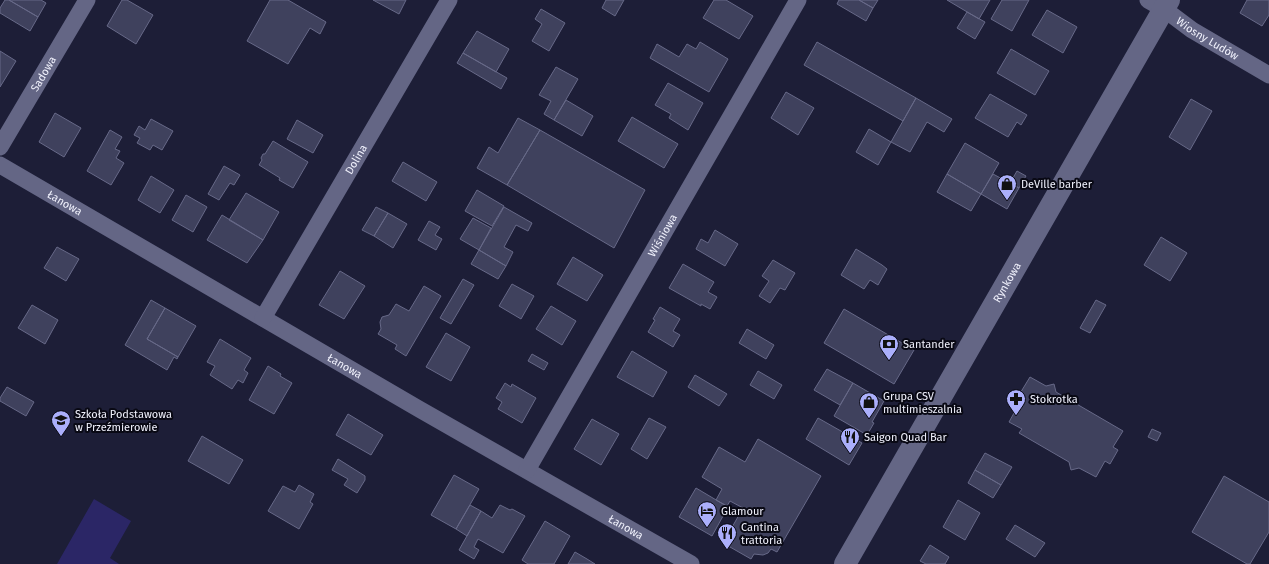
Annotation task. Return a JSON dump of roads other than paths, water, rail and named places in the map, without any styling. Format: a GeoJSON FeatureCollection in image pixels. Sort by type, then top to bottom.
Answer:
{"type":"FeatureCollection","features":[{"type":"Feature","properties":{"kind":"street","name":"Sadowa"},"geometry":{"type":"LineString","coordinates":[[0,147],[87,0]]}},
{"type":"Feature","properties":{"kind":"street","name":"Dolina"},"geometry":{"type":"LineString","coordinates":[[263,318],[449,0]]}},
{"type":"Feature","properties":{"kind":"street","name":"Wiśniowa"},"geometry":{"type":"LineString","coordinates":[[527,470],[798,0]]}},
{"type":"Feature","properties":{"kind":"street","name":"Wiosny Ludów"},"geometry":{"type":"LineString","coordinates":[[1160,3],[1192,30],[1269,75]]}},
{"type":"Feature","properties":{"kind":"street","name":"Rynkowa"},"geometry":{"type":"LineString","coordinates":[[845,564],[1160,3]]}},
{"type":"Feature","properties":{"kind":"street","name":"Łanowa"},"geometry":{"type":"LineString","coordinates":[[0,165],[691,564]]}},
{"type":"Feature","properties":{"kind":"place","name":"DeVille barber"},"geometry":{"type":"Point","coordinates":[1007,201]}},
{"type":"Feature","properties":{"kind":"place","name":"Santander"},"geometry":{"type":"Point","coordinates":[889,361]}},
{"type":"Feature","properties":{"kind":"place","name":"Stokrotka"},"geometry":{"type":"Point","coordinates":[1016,416]}},
{"type":"Feature","properties":{"kind":"place","name":"Grupa CSV multimieszalnia"},"geometry":{"type":"Point","coordinates":[869,419]}},
{"type":"Feature","properties":{"kind":"place","name":"Szkoła Podstawowa w Przeźmierowie"},"geometry":{"type":"Point","coordinates":[61,437]}},
{"type":"Feature","properties":{"kind":"place","name":"Saigon Quad Bar"},"geometry":{"type":"Point","coordinates":[850,454]}},
{"type":"Feature","properties":{"kind":"place","name":"Glamour"},"geometry":{"type":"Point","coordinates":[707,528]}},
{"type":"Feature","properties":{"kind":"place","name":"Cantina trattoria"},"geometry":{"type":"Point","coordinates":[727,550]}}]}
